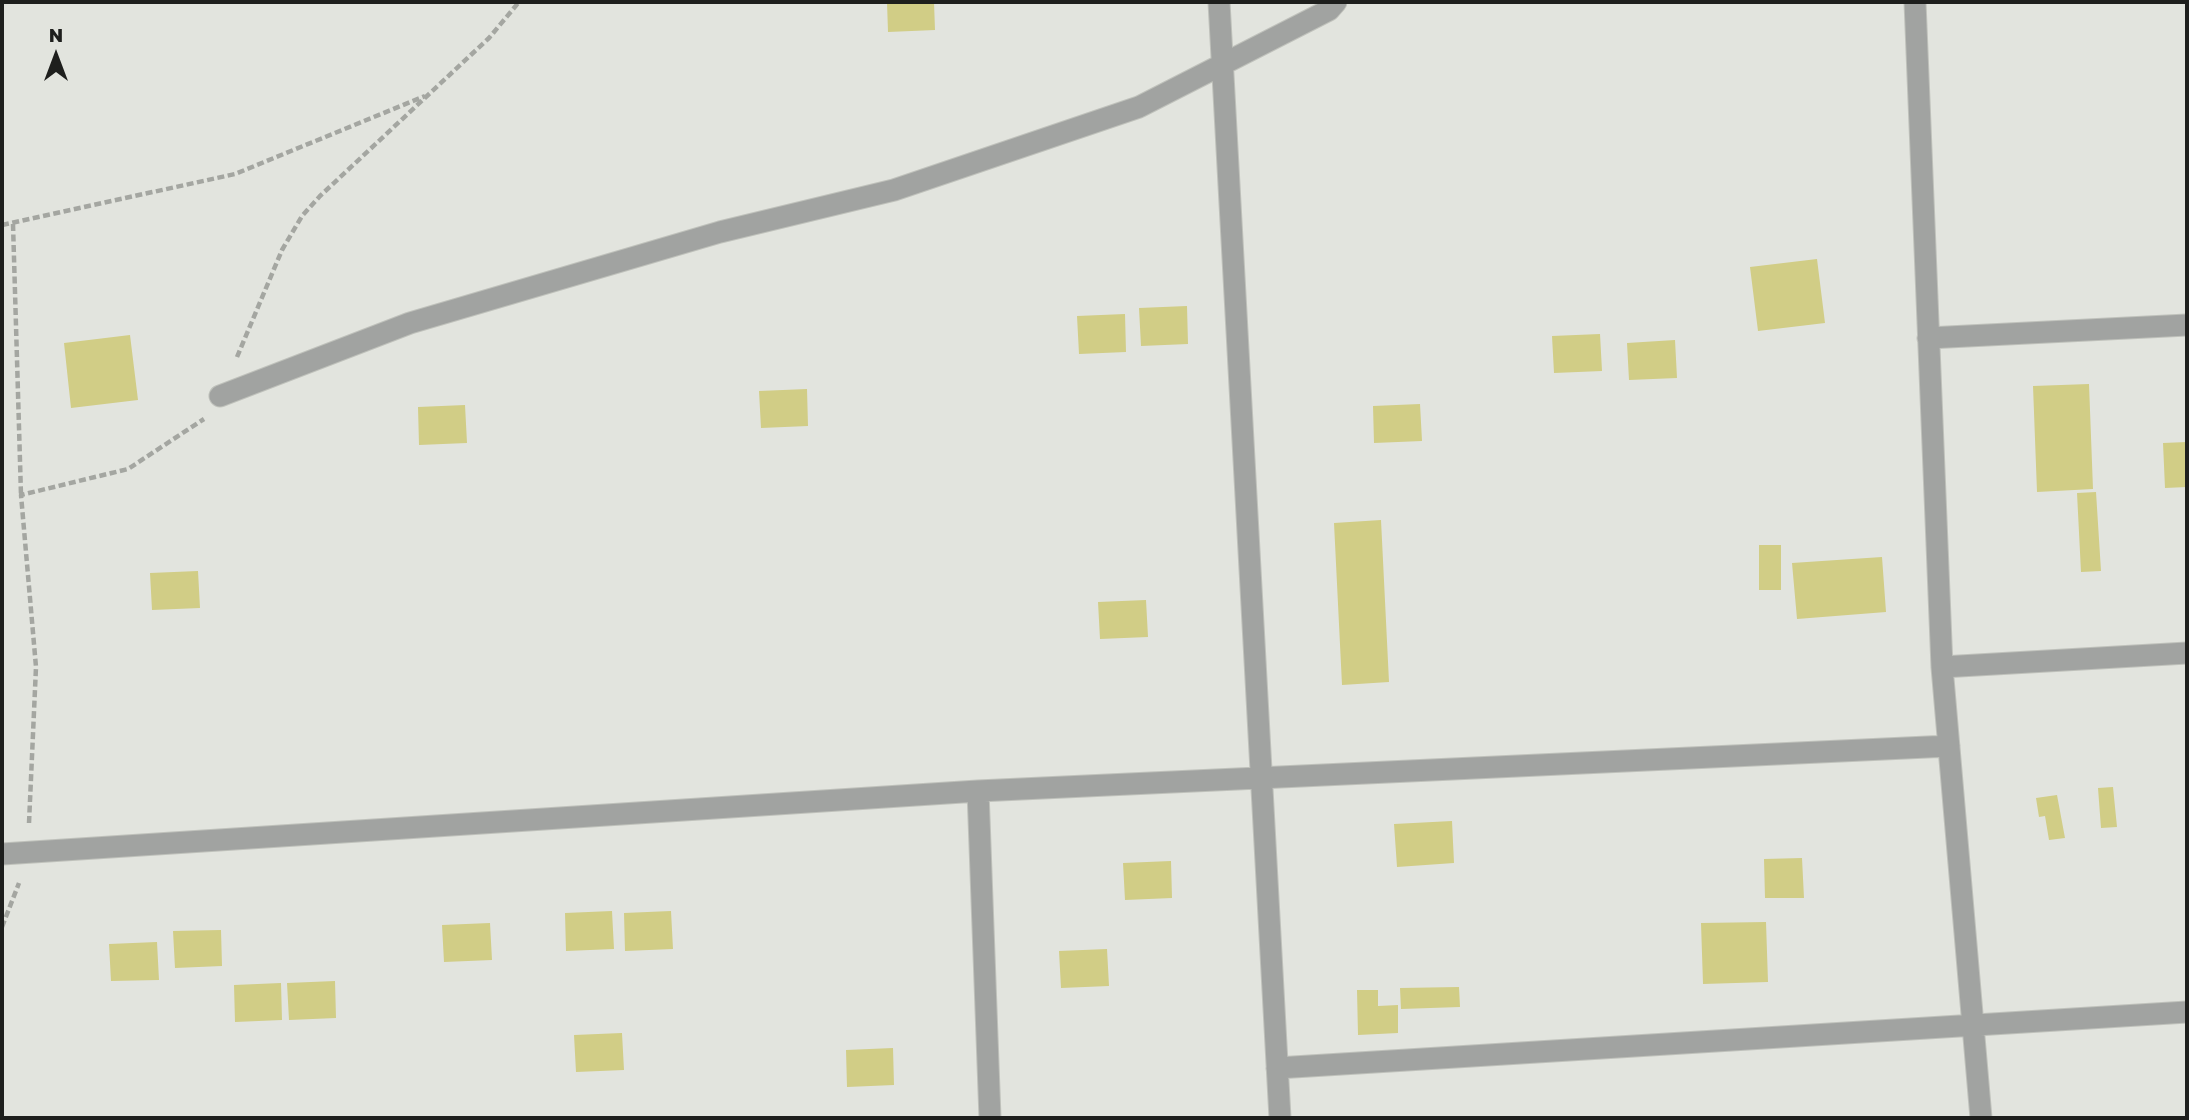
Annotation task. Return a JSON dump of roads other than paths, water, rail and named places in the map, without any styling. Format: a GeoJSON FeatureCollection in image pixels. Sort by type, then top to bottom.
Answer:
{"type":"FeatureCollection","features":[{"type":"Feature","properties":{"kind":"street"},"geometry":{"type":"LineString","coordinates":[[1219,2],[1280,1118]]}},
{"type":"Feature","properties":{"kind":"street"},"geometry":{"type":"LineString","coordinates":[[220,396],[410,323],[720,232],[894,190],[1139,107],[1329,10],[1336,2]]}},
{"type":"Feature","properties":{"kind":"street"},"geometry":{"type":"LineString","coordinates":[[1914,2],[1942,667],[1981,1118]]}},
{"type":"Feature","properties":{"kind":"street"},"geometry":{"type":"LineString","coordinates":[[1928,338],[2187,325]]}},
{"type":"Feature","properties":{"kind":"street"},"geometry":{"type":"LineString","coordinates":[[1942,667],[2187,653]]}},
{"type":"Feature","properties":{"kind":"street"},"geometry":{"type":"LineString","coordinates":[[2,854],[978,791],[1949,746]]}},
{"type":"Feature","properties":{"kind":"street"},"geometry":{"type":"LineString","coordinates":[[978,791],[990,1118]]}},
{"type":"Feature","properties":{"kind":"street"},"geometry":{"type":"LineString","coordinates":[[1277,1068],[2187,1012]]}}]}
